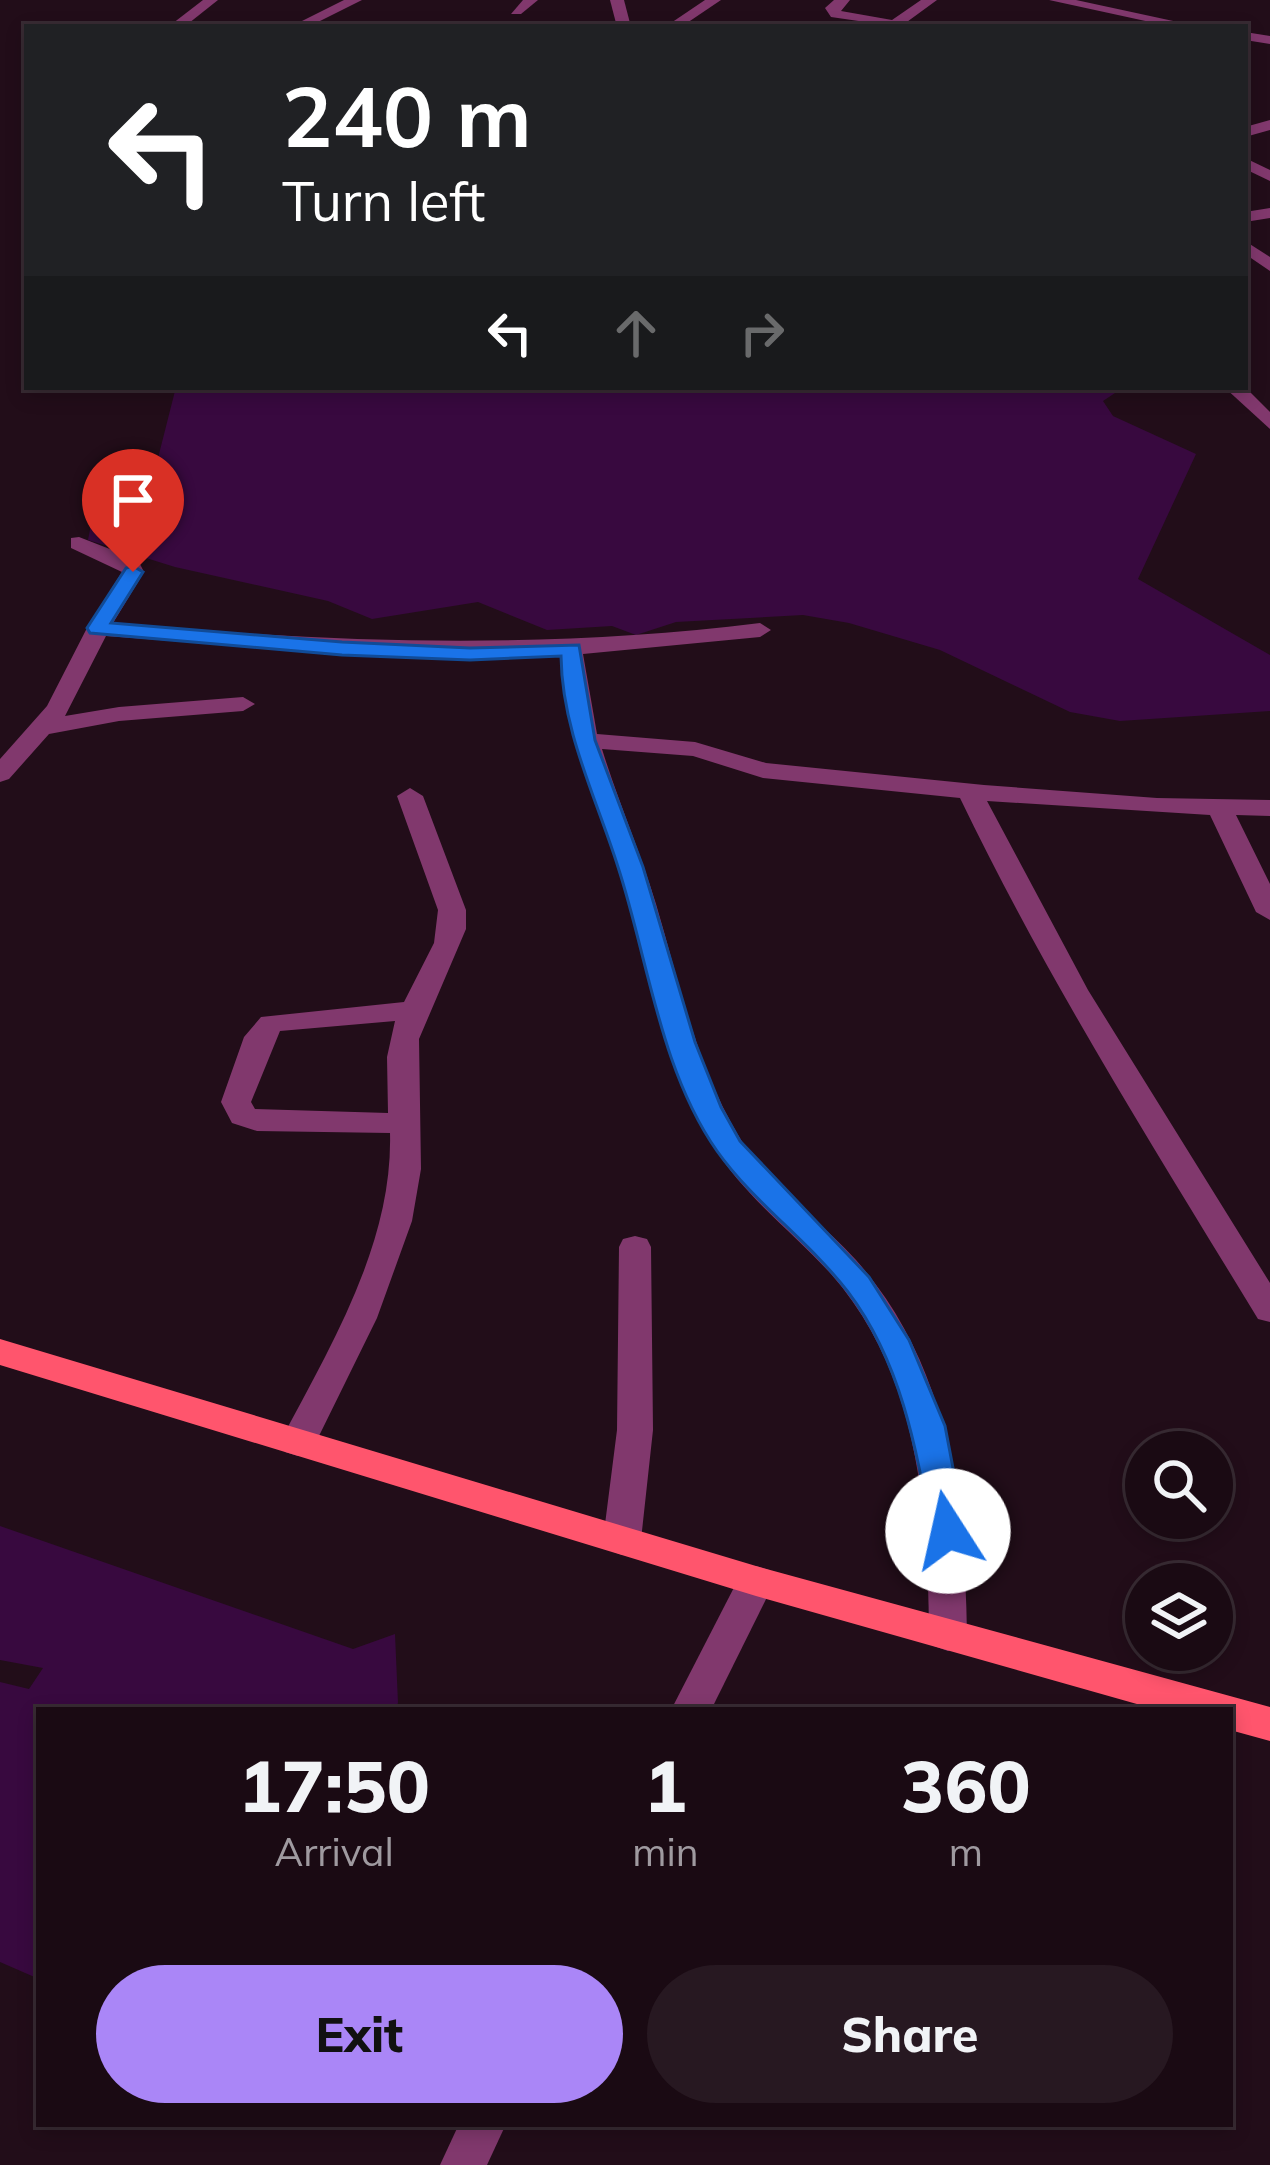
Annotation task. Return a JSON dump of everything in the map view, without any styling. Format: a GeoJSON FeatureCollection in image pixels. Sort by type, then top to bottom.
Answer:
{"type":"FeatureCollection","features":[{"type":"Feature","properties":{"kind":"main road"},"geometry":{"type":"LineString","coordinates":[[0,1352],[756,1581],[1207,1707]]}},
{"type":"Feature","properties":{"kind":"main road"},"geometry":{"type":"LineString","coordinates":[[1233,1714],[1270,1724]]}},
{"type":"Feature","properties":{"kind":"street"},"geometry":{"type":"LineString","coordinates":[[180,22],[211,0]]}},
{"type":"Feature","properties":{"kind":"street"},"geometry":{"type":"LineString","coordinates":[[303,24],[355,0]]}},
{"type":"Feature","properties":{"kind":"street"},"geometry":{"type":"LineString","coordinates":[[516,11],[531,0]]}},
{"type":"Feature","properties":{"kind":"street"},"geometry":{"type":"LineString","coordinates":[[677,24],[714,0]]}},
{"type":"Feature","properties":{"kind":"street"},"geometry":{"type":"LineString","coordinates":[[895,24],[930,0]]}},
{"type":"Feature","properties":{"kind":"street"},"geometry":{"type":"LineString","coordinates":[[1056,0],[1176,24]]}},
{"type":"Feature","properties":{"kind":"street"},"geometry":{"type":"LineString","coordinates":[[823,24],[843,8],[887,24]]}},
{"type":"Feature","properties":{"kind":"street"},"geometry":{"type":"LineString","coordinates":[[1111,24],[1129,14]]}},
{"type":"Feature","properties":{"kind":"street"},"geometry":{"type":"LineString","coordinates":[[1237,390],[1270,423]]}},
{"type":"Feature","properties":{"kind":"street"},"geometry":{"type":"LineString","coordinates":[[0,774],[46,727],[133,572],[130,565],[79,543]]}},
{"type":"Feature","properties":{"kind":"street"},"geometry":{"type":"LineString","coordinates":[[98,628],[470,654],[640,646],[760,630]]}},
{"type":"Feature","properties":{"kind":"street"},"geometry":{"type":"LineString","coordinates":[[571,650],[584,740],[631,867],[682,1042],[707,1107],[728,1147],[859,1284],[898,1348],[929,1426],[944,1510],[948,1635]]}},
{"type":"Feature","properties":{"kind":"street"},"geometry":{"type":"LineString","coordinates":[[46,727],[119,714],[244,704]]}},
{"type":"Feature","properties":{"kind":"street"},"geometry":{"type":"LineString","coordinates":[[584,740],[695,749],[763,770],[969,791],[1270,808]]}},
{"type":"Feature","properties":{"kind":"street"},"geometry":{"type":"LineString","coordinates":[[969,791],[1001,859],[1119,1069],[1270,1310]]}},
{"type":"Feature","properties":{"kind":"street"},"geometry":{"type":"LineString","coordinates":[[298,1442],[357,1324],[388,1245],[404,1185],[404,1042],[413,1010],[447,949],[452,910],[410,796]]}},
{"type":"Feature","properties":{"kind":"street"},"geometry":{"type":"LineString","coordinates":[[1219,807],[1270,912]]}},
{"type":"Feature","properties":{"kind":"street"},"geometry":{"type":"LineString","coordinates":[[407,1123],[257,1121],[243,1116],[236,1102],[259,1037],[272,1023],[413,1010]]}},
{"type":"Feature","properties":{"kind":"street"},"geometry":{"type":"LineString","coordinates":[[622,1540],[636,1466],[640,1388],[634,1247]]}},
{"type":"Feature","properties":{"kind":"street"},"geometry":{"type":"LineString","coordinates":[[693,1707],[756,1581]]}},
{"type":"Feature","properties":{"kind":"street"},"geometry":{"type":"LineString","coordinates":[[463,2165],[482,2127]]}},
{"type":"Feature","properties":{"kind":"shaded area"},"geometry":{"type":"Polygon","coordinates":[[[175,390],[1120,390],[1103,401],[1113,416],[1196,454],[1138,579],[1270,655],[1270,711],[1120,721],[1070,712],[940,650],[849,623],[803,615],[676,622],[636,635],[612,626],[547,630],[478,602],[372,619],[328,601],[175,567],[88,540],[93,514],[158,458],[175,390]]]}},
{"type":"Feature","properties":{"kind":"shaded area"},"geometry":{"type":"Polygon","coordinates":[[[0,1526],[353,1649],[395,1634],[398,1703],[396,1707],[36,1707],[36,1978],[0,1962],[0,1682],[29,1689],[43,1668],[0,1660],[0,1526]]]}},
{"type":"Feature","properties":{"kind":"route"},"geometry":{"type":"LineString","coordinates":[[133,572],[98,628],[470,654],[571,650],[584,740],[631,867],[682,1042],[707,1107],[728,1147],[859,1284],[898,1348],[929,1426],[948,1531]]}}]}
